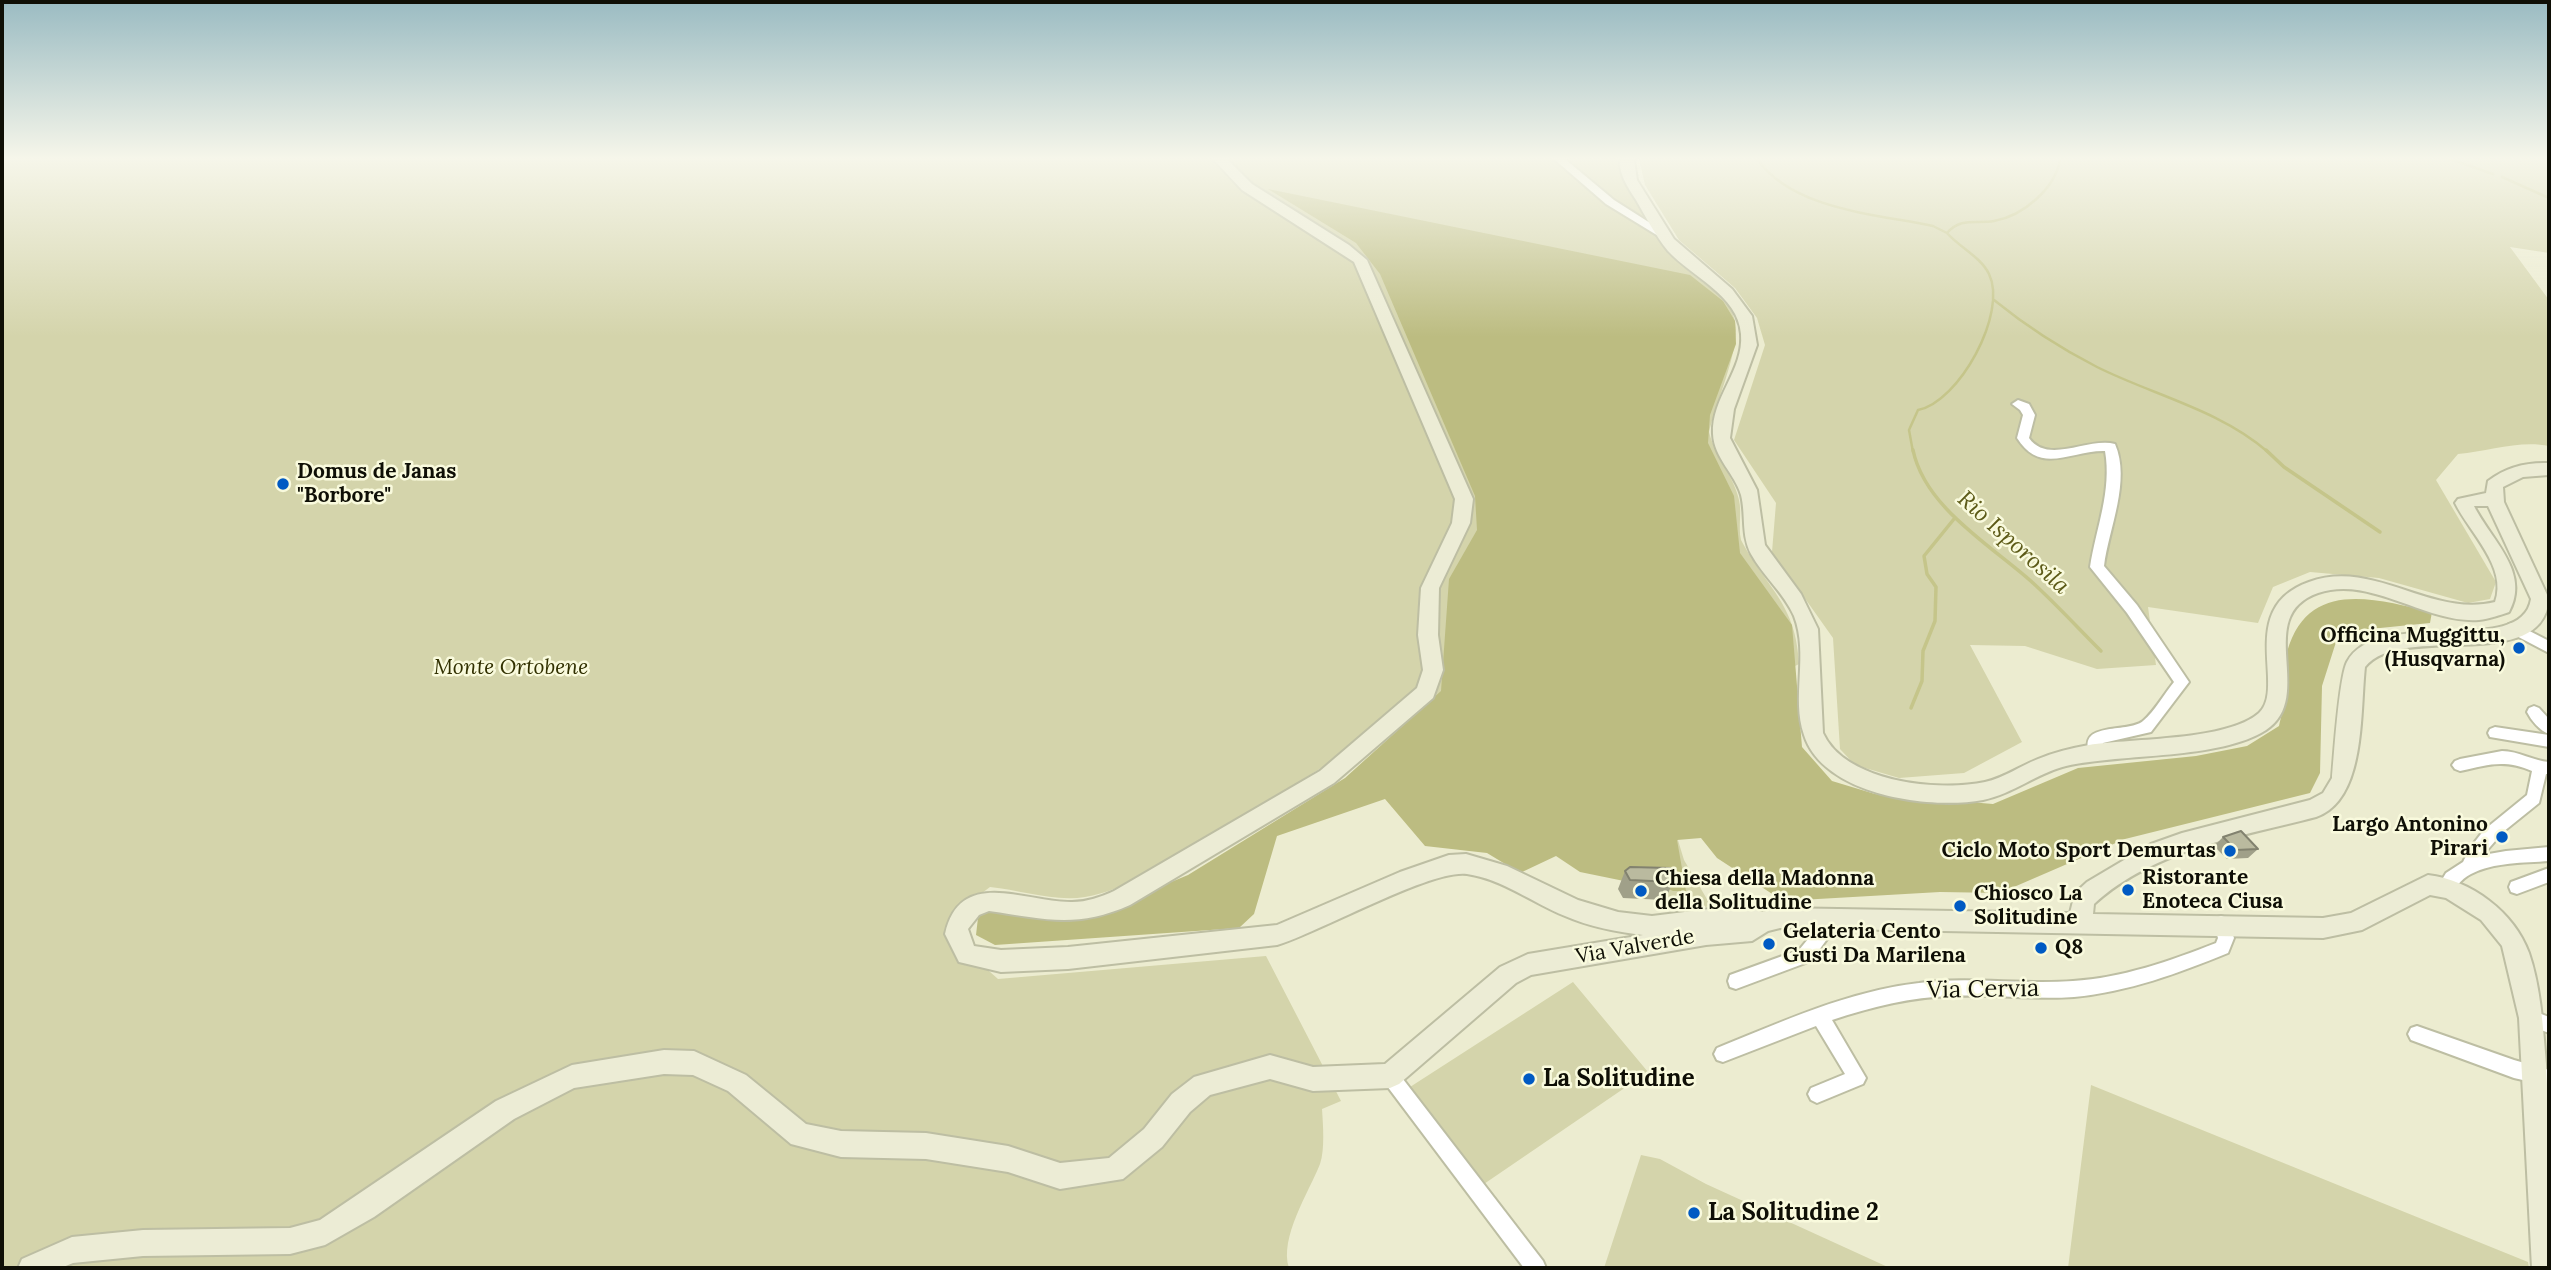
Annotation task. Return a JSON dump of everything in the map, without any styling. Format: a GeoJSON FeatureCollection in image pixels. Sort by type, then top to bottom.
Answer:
{"type":"FeatureCollection","features":[{"type":"Feature","properties":{"kind":"street"},"geometry":{"type":"LineString","coordinates":[[1299,218],[1360,260],[1464,499],[1461,523],[1430,588],[1428,635],[1433,670],[1426,692],[1327,777],[1132,893],[1083,911],[1050,911],[989,901],[971,908],[958,925],[956,934],[967,955],[1001,961],[1068,958],[1277,935],[1417,876],[1449,865],[1466,864],[1499,873],[1573,909],[1618,922],[1652,926],[1742,915],[1762,922],[1780,918],[1819,918],[2080,925],[2221,923],[2323,928],[2354,923],[2428,885],[2445,888],[2489,914],[2518,955],[2540,1022],[2545,1268]]}},
{"type":"Feature","properties":{"kind":"street"},"geometry":{"type":"LineString","coordinates":[[1637,218],[1664,235]]}},
{"type":"Feature","properties":{"kind":"street"},"geometry":{"type":"LineString","coordinates":[[1654,218],[1678,253],[1735,300],[1747,322],[1750,344],[1721,430],[1727,456],[1747,486],[1754,509],[1750,534],[1760,556],[1803,613],[1811,642],[1811,716],[1813,737],[1818,750],[1840,768],[1869,782],[1924,792],[1983,792],[2040,766],[2096,753],[2226,738],[2256,726],[2271,715],[2279,696],[2273,635],[2295,597],[2310,588],[2330,583],[2369,587],[2481,613],[2502,607],[2509,596],[2509,585],[2464,503],[2481,498],[2495,502]]}},
{"type":"Feature","properties":{"kind":"street"},"geometry":{"type":"LineString","coordinates":[[2018,404],[2025,407],[2029,415],[2023,438],[2033,449],[2064,456],[2099,443],[2111,447],[2117,471],[2099,542],[2097,567],[2132,609],[2182,682],[2146,728],[2099,738],[2095,741],[2096,753]]}},
{"type":"Feature","properties":{"kind":"street"},"geometry":{"type":"LineString","coordinates":[[2080,925],[2083,900],[2095,889],[2159,851],[2182,842],[2316,808],[2330,799],[2342,780],[2355,665],[2365,653],[2407,639],[2489,638],[2529,624],[2538,614],[2540,599],[2495,502],[2494,485],[2503,477],[2523,470],[2549,469]]}},
{"type":"Feature","properties":{"kind":"street"},"geometry":{"type":"LineString","coordinates":[[2514,628],[2549,648]]}},
{"type":"Feature","properties":{"kind":"street"},"geometry":{"type":"LineString","coordinates":[[2534,712],[2549,728]]}},
{"type":"Feature","properties":{"kind":"street"},"geometry":{"type":"LineString","coordinates":[[2495,733],[2549,741]]}},
{"type":"Feature","properties":{"kind":"street"},"geometry":{"type":"LineString","coordinates":[[2460,765],[2504,756],[2520,758],[2544,777],[2534,798],[2494,827],[2476,850],[2470,864]]}},
{"type":"Feature","properties":{"kind":"street"},"geometry":{"type":"LineString","coordinates":[[2445,888],[2449,879],[2470,864],[2541,857]]}},
{"type":"Feature","properties":{"kind":"street"},"geometry":{"type":"LineString","coordinates":[[2516,887],[2549,874]]}},
{"type":"Feature","properties":{"kind":"street"},"geometry":{"type":"LineString","coordinates":[[1735,981],[1805,956],[1822,935],[1819,918]]}},
{"type":"Feature","properties":{"kind":"street","name":"Via Valverde"},"geometry":{"type":"LineString","coordinates":[[1390,1076],[1508,975],[1528,965],[1706,935],[1752,931],[1762,922]]}},
{"type":"Feature","properties":{"kind":"street","name":"Via Cervia"},"geometry":{"type":"LineString","coordinates":[[1723,1054],[1820,1016],[1915,991],[2073,989],[2122,982],[2177,967],[2222,948],[2226,938],[2221,923]]}},
{"type":"Feature","properties":{"kind":"street"},"geometry":{"type":"LineString","coordinates":[[1817,1094],[1857,1078],[1820,1016]]}},
{"type":"Feature","properties":{"kind":"street"},"geometry":{"type":"LineString","coordinates":[[2417,1034],[2514,1069],[2542,1075]]}},
{"type":"Feature","properties":{"kind":"street"},"geometry":{"type":"LineString","coordinates":[[31,1268],[72,1250],[143,1243],[290,1241],[325,1232],[365,1208],[505,1110],[572,1077],[664,1062],[694,1063],[737,1083],[800,1135],[841,1144],[926,1146],[1007,1159],[1060,1176],[1114,1170],[1153,1138],[1181,1103],[1203,1085],[1269,1067],[1313,1079],[1390,1076],[1536,1268]]}},
{"type":"Feature","properties":{"kind":"green space","name":"Monte Ortobene"},"geometry":{"type":"Polygon","coordinates":[[[2,218],[1648,218],[1683,265],[1716,292],[1730,308],[1736,329],[1733,352],[1709,432],[1737,491],[1741,540],[1786,611],[1797,643],[1799,664],[1739,695],[1677,837],[1684,860],[1711,906],[1675,912],[1664,897],[1480,724],[1416,708],[1254,810],[1158,867],[1115,889],[1073,898],[1049,897],[990,887],[958,911],[980,963],[998,979],[1266,956],[1341,1101],[1322,1109],[1322,1158],[1292,1229],[1287,1256],[1289,1268],[2,1268],[2,218]]]}},
{"type":"Feature","properties":{"kind":"green space"},"geometry":{"type":"Polygon","coordinates":[[[1316,218],[1412,218],[1690,275],[1723,301],[1735,321],[1736,344],[1710,415],[1708,443],[1734,496],[1740,553],[1792,625],[1802,747],[1832,781],[1875,794],[1993,804],[2078,768],[2196,756],[2247,746],[2279,726],[2286,695],[2287,652],[2297,629],[2310,613],[2327,603],[2367,599],[2432,612],[2430,623],[2360,630],[2336,642],[2322,686],[2320,773],[2310,793],[2125,839],[2000,893],[1940,892],[1783,901],[1717,858],[1701,838],[1677,840],[1686,891],[1673,891],[1653,882],[1624,881],[1580,872],[1556,856],[1520,873],[1487,853],[1425,846],[1385,799],[1277,836],[1254,914],[1239,928],[995,945],[976,935],[979,909],[1082,919],[1188,875],[1345,778],[1441,691],[1449,579],[1477,530],[1475,496],[1380,274],[1356,243],[1316,218]]]}},
{"type":"Feature","properties":{"kind":"green space"},"geometry":{"type":"Polygon","coordinates":[[[1666,218],[2549,218],[2549,253],[2510,247],[2549,300],[2549,446],[2516,445],[2458,454],[2436,480],[2496,582],[2490,599],[2468,603],[2379,578],[2310,572],[2273,587],[2258,623],[2148,607],[2156,665],[2097,669],[2025,646],[1970,645],[2022,742],[1964,773],[1899,778],[1855,765],[1840,749],[1833,638],[1772,552],[1776,503],[1734,440],[1765,345],[1757,318],[1735,288],[1679,240],[1666,218]]]}},
{"type":"Feature","properties":{"kind":"green space","name":"La Solitudine"},"geometry":{"type":"Polygon","coordinates":[[[1573,982],[1648,1072],[1481,1186],[1410,1087],[1573,982]]]}},
{"type":"Feature","properties":{"kind":"green space"},"geometry":{"type":"Polygon","coordinates":[[[2091,1085],[2528,1262],[2529,1268],[2068,1268],[2091,1085]]]}},
{"type":"Feature","properties":{"kind":"green space","name":"La Solitudine 2"},"geometry":{"type":"Polygon","coordinates":[[[1641,1155],[1660,1159],[1706,1184],[1890,1268],[1604,1268],[1641,1155]]]}},
{"type":"Feature","properties":{"kind":"building"},"geometry":{"type":"Polygon","coordinates":[[[2241,831],[2258,849],[2236,850],[2223,837],[2241,831]]]}},
{"type":"Feature","properties":{"kind":"building"},"geometry":{"type":"Polygon","coordinates":[[[1630,867],[1670,868],[1673,882],[1630,880],[1625,871],[1630,867]]]}},
{"type":"Feature","properties":{"kind":"waterway"},"geometry":{"type":"LineString","coordinates":[[1891,218],[1933,226],[1947,233]]}},
{"type":"Feature","properties":{"kind":"waterway","name":"Rio Isporosila"},"geometry":{"type":"LineString","coordinates":[[1947,233],[1963,223],[2004,218]]}},
{"type":"Feature","properties":{"kind":"waterway","name":"Rio Isporosila"},"geometry":{"type":"LineString","coordinates":[[1913,452],[1909,430],[1918,410],[1934,403],[1949,391],[1963,374],[1976,354],[1992,311],[1993,291],[1989,274],[1981,262],[1947,233]]}},
{"type":"Feature","properties":{"kind":"waterway"},"geometry":{"type":"LineString","coordinates":[[1994,300],[2031,328],[2083,360],[2208,414],[2249,437],[2268,452]]}},
{"type":"Feature","properties":{"kind":"waterway","name":"Rio Isporosila"},"geometry":{"type":"LineString","coordinates":[[1913,450],[1920,471],[1945,508],[2033,583],[2101,651]]}},
{"type":"Feature","properties":{"kind":"waterway"},"geometry":{"type":"LineString","coordinates":[[2266,450],[2284,467],[2380,532]]}},
{"type":"Feature","properties":{"kind":"waterway"},"geometry":{"type":"LineString","coordinates":[[1911,708],[1922,681],[1923,651],[1935,621],[1936,587],[1927,574],[1924,556],[1954,519]]}},
{"type":"Feature","properties":{"kind":"place","name":"Domus de Janas \"Borbore\""},"geometry":{"type":"Point","coordinates":[283,484]}},
{"type":"Feature","properties":{"kind":"place","name":"Officina Muggittu, (Husqvarna)"},"geometry":{"type":"Point","coordinates":[2519,648]}},
{"type":"Feature","properties":{"kind":"place","name":"Largo Antonino Pirari"},"geometry":{"type":"Point","coordinates":[2502,837]}},
{"type":"Feature","properties":{"kind":"place","name":"Ciclo Moto Sport Demurtas"},"geometry":{"type":"Point","coordinates":[2230,851]}},
{"type":"Feature","properties":{"kind":"place","name":"Ristorante Enoteca Ciusa"},"geometry":{"type":"Point","coordinates":[2128,890]}},
{"type":"Feature","properties":{"kind":"place","name":"Chiesa della Madonna della Solitudine"},"geometry":{"type":"Point","coordinates":[1641,891]}},
{"type":"Feature","properties":{"kind":"place","name":"Chiosco La Solitudine"},"geometry":{"type":"Point","coordinates":[1960,906]}},
{"type":"Feature","properties":{"kind":"place","name":"Gelateria Cento Gusti Da Marilena"},"geometry":{"type":"Point","coordinates":[1769,944]}},
{"type":"Feature","properties":{"kind":"place","name":"Q8"},"geometry":{"type":"Point","coordinates":[2041,948]}},
{"type":"Feature","properties":{"kind":"place","name":"La Solitudine"},"geometry":{"type":"Point","coordinates":[1529,1079]}},
{"type":"Feature","properties":{"kind":"place","name":"La Solitudine 2"},"geometry":{"type":"Point","coordinates":[1694,1213]}}]}
